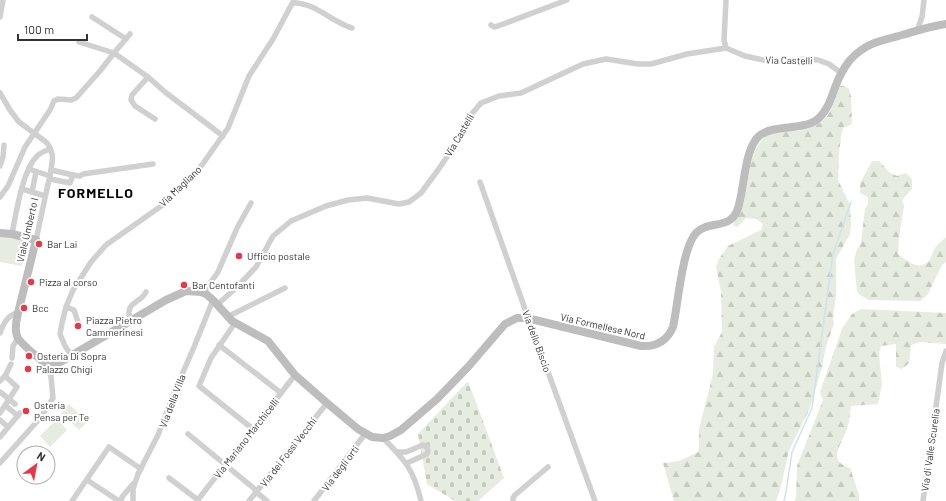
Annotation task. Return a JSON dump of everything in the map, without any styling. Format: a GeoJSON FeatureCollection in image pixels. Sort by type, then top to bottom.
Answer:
{"type":"FeatureCollection","features":[{"type":"Feature","properties":{"kind":"street"},"geometry":{"type":"LineString","coordinates":[[0,17],[3,0]]}},
{"type":"Feature","properties":{"kind":"street"},"geometry":{"type":"LineString","coordinates":[[491,25],[494,27],[498,26],[567,0]]}},
{"type":"Feature","properties":{"kind":"street"},"geometry":{"type":"LineString","coordinates":[[726,0],[724,40],[726,48]]}},
{"type":"Feature","properties":{"kind":"street"},"geometry":{"type":"LineString","coordinates":[[917,31],[922,18],[924,0]]}},
{"type":"Feature","properties":{"kind":"street"},"geometry":{"type":"LineString","coordinates":[[294,2],[306,5],[352,28]]}},
{"type":"Feature","properties":{"kind":"street","name":"Via Magliano"},"geometry":{"type":"LineString","coordinates":[[70,355],[60,334],[66,308],[73,290],[91,262],[106,245],[164,204],[202,165],[223,136],[232,120],[249,76],[294,2]]}},
{"type":"Feature","properties":{"kind":"street"},"geometry":{"type":"LineString","coordinates":[[0,197],[6,188],[22,154],[56,100],[61,98],[73,100],[100,71],[128,36],[92,17]]}},
{"type":"Feature","properties":{"kind":"street","name":"Via Formellese Nord"},"geometry":{"type":"LineString","coordinates":[[382,438],[402,430],[437,399],[468,367],[503,325],[514,319],[527,318],[636,345],[650,346],[661,342],[668,336],[673,327],[686,255],[692,240],[695,234],[701,229],[727,222],[735,216],[750,153],[755,141],[764,133],[808,124],[817,120],[827,107],[841,73],[850,60],[863,49],[876,43],[946,24]]}},
{"type":"Feature","properties":{"kind":"street"},"geometry":{"type":"LineString","coordinates":[[79,42],[114,53],[148,77],[165,92],[223,136]]}},
{"type":"Feature","properties":{"kind":"street","name":"Via Castelli"},"geometry":{"type":"LineString","coordinates":[[215,302],[238,286],[256,267],[274,236],[294,219],[331,204],[352,199],[370,198],[402,204],[408,203],[422,191],[441,166],[457,142],[472,112],[479,105],[499,96],[521,93],[573,68],[598,60],[609,59],[636,64],[651,64],[689,53],[726,48],[745,56],[764,60],[818,60],[829,64],[841,73]]}},
{"type":"Feature","properties":{"kind":"street"},"geometry":{"type":"LineString","coordinates":[[148,77],[132,95],[131,100],[135,106],[155,119]]}},
{"type":"Feature","properties":{"kind":"street"},"geometry":{"type":"LineString","coordinates":[[0,93],[19,122],[46,142],[50,149],[38,155],[29,169],[22,189],[12,234]]}},
{"type":"Feature","properties":{"kind":"street"},"geometry":{"type":"LineString","coordinates":[[0,166],[3,157],[4,145]]}},
{"type":"Feature","properties":{"kind":"street","name":"Viale Umberto I"},"geometry":{"type":"LineString","coordinates":[[18,338],[16,323],[50,175],[53,158],[50,149]]}},
{"type":"Feature","properties":{"kind":"street"},"geometry":{"type":"LineString","coordinates":[[50,175],[80,176],[84,174],[153,164]]}},
{"type":"Feature","properties":{"kind":"street"},"geometry":{"type":"LineString","coordinates":[[29,169],[70,183],[73,175]]}},
{"type":"Feature","properties":{"kind":"street"},"geometry":{"type":"LineString","coordinates":[[32,192],[36,172]]}},
{"type":"Feature","properties":{"kind":"street","name":"Via dello Biscio"},"geometry":{"type":"LineString","coordinates":[[480,182],[527,318],[532,328],[594,501]]}},
{"type":"Feature","properties":{"kind":"street"},"geometry":{"type":"LineString","coordinates":[[22,189],[45,196]]}},
{"type":"Feature","properties":{"kind":"street"},"geometry":{"type":"LineString","coordinates":[[203,293],[221,266],[237,228],[251,204]]}},
{"type":"Feature","properties":{"kind":"street"},"geometry":{"type":"LineString","coordinates":[[0,233],[12,234],[36,240]]}},
{"type":"Feature","properties":{"kind":"street"},"geometry":{"type":"LineString","coordinates":[[227,317],[285,288]]}},
{"type":"Feature","properties":{"kind":"street"},"geometry":{"type":"LineString","coordinates":[[50,366],[57,364],[166,300],[186,291],[203,293],[215,302],[227,317],[235,323],[268,341],[295,375],[327,404],[365,434],[382,438],[397,452],[407,463],[412,473],[420,501]]}},
{"type":"Feature","properties":{"kind":"street"},"geometry":{"type":"LineString","coordinates":[[130,320],[129,312],[131,306],[144,296],[146,292]]}},
{"type":"Feature","properties":{"kind":"street","name":"Via della Villa"},"geometry":{"type":"LineString","coordinates":[[133,501],[133,489],[136,480],[158,435],[174,393],[215,302]]}},
{"type":"Feature","properties":{"kind":"street"},"geometry":{"type":"LineString","coordinates":[[66,308],[74,310],[78,322]]}},
{"type":"Feature","properties":{"kind":"street"},"geometry":{"type":"LineString","coordinates":[[0,333],[8,317],[14,313],[18,313]]}},
{"type":"Feature","properties":{"kind":"street"},"geometry":{"type":"LineString","coordinates":[[235,323],[211,358],[199,386],[253,429]]}},
{"type":"Feature","properties":{"kind":"street"},"geometry":{"type":"LineString","coordinates":[[0,381],[5,376],[12,361],[13,346],[18,338],[50,366],[53,397],[41,417],[0,463]]}},
{"type":"Feature","properties":{"kind":"street"},"geometry":{"type":"LineString","coordinates":[[219,345],[281,393]]}},
{"type":"Feature","properties":{"kind":"street","name":"Via di Valle Scurelia"},"geometry":{"type":"LineString","coordinates":[[923,501],[942,362],[946,351]]}},
{"type":"Feature","properties":{"kind":"street","name":"Via Mariano Marchicelli"},"geometry":{"type":"LineString","coordinates":[[197,500],[295,375]]}},
{"type":"Feature","properties":{"kind":"street"},"geometry":{"type":"LineString","coordinates":[[0,413],[17,387],[5,376]]}},
{"type":"Feature","properties":{"kind":"street"},"geometry":{"type":"LineString","coordinates":[[0,392],[15,404]]}},
{"type":"Feature","properties":{"kind":"street","name":"Via dei Fossi Vecchi"},"geometry":{"type":"LineString","coordinates":[[249,501],[327,404]]}},
{"type":"Feature","properties":{"kind":"street"},"geometry":{"type":"LineString","coordinates":[[0,437],[19,414],[6,406]]}},
{"type":"Feature","properties":{"kind":"street"},"geometry":{"type":"LineString","coordinates":[[0,420],[8,427]]}},
{"type":"Feature","properties":{"kind":"street"},"geometry":{"type":"LineString","coordinates":[[188,434],[267,501]]}},
{"type":"Feature","properties":{"kind":"street","name":"Via degli orti"},"geometry":{"type":"LineString","coordinates":[[314,501],[365,434]]}},
{"type":"Feature","properties":{"kind":"street"},"geometry":{"type":"LineString","coordinates":[[397,452],[406,452],[422,445],[426,446],[428,450],[427,454],[407,463]]}},
{"type":"Feature","properties":{"kind":"street"},"geometry":{"type":"LineString","coordinates":[[72,501],[108,447],[141,469]]}},
{"type":"Feature","properties":{"kind":"street"},"geometry":{"type":"LineString","coordinates":[[513,501],[515,494],[548,467]]}},
{"type":"Feature","properties":{"kind":"street"},"geometry":{"type":"LineString","coordinates":[[169,478],[197,500]]}},
{"type":"Feature","properties":{"kind":"street"},"geometry":{"type":"LineString","coordinates":[[86,480],[110,499],[120,501],[136,480]]}},
{"type":"Feature","properties":{"kind":"green space"},"geometry":{"type":"Polygon","coordinates":[[[840,86],[844,86],[849,89],[851,96],[852,124],[843,128],[839,153],[838,180],[850,205],[850,234],[836,259],[834,324],[826,346],[822,367],[810,408],[789,450],[776,501],[674,501],[663,463],[679,461],[698,452],[699,429],[713,374],[714,347],[722,332],[721,291],[716,267],[719,259],[728,246],[761,230],[763,224],[756,219],[746,218],[737,227],[733,225],[744,201],[750,165],[756,148],[761,141],[775,133],[811,128],[820,123],[830,112],[840,86]]]}},
{"type":"Feature","properties":{"kind":"green space"},"geometry":{"type":"Polygon","coordinates":[[[872,161],[879,161],[890,173],[897,176],[906,173],[912,179],[912,189],[902,200],[904,206],[898,254],[912,264],[924,264],[928,262],[936,247],[946,237],[946,262],[942,265],[928,294],[920,301],[869,300],[860,295],[857,291],[854,261],[856,252],[861,243],[865,209],[868,204],[868,197],[860,193],[860,183],[872,161]]]}},
{"type":"Feature","properties":{"kind":"green space"},"geometry":{"type":"Polygon","coordinates":[[[0,236],[9,236],[25,242],[26,253],[23,255],[22,266],[0,262],[0,236]]]}},
{"type":"Feature","properties":{"kind":"green space"},"geometry":{"type":"Polygon","coordinates":[[[861,309],[946,313],[946,344],[920,342],[911,345],[909,363],[902,369],[896,367],[896,344],[881,346],[879,354],[882,384],[878,404],[851,406],[849,423],[837,455],[838,460],[842,465],[850,468],[859,495],[859,501],[794,501],[796,498],[797,466],[823,400],[820,392],[842,329],[852,314],[861,309]]]}},
{"type":"Feature","properties":{"kind":"green space"},"geometry":{"type":"Polygon","coordinates":[[[468,381],[504,478],[478,501],[455,501],[427,484],[418,434],[468,381]]]}},
{"type":"Feature","properties":{"kind":"green space"},"geometry":{"type":"Polygon","coordinates":[[[69,404],[87,422],[79,430],[61,413],[69,404]]]}},
{"type":"Feature","properties":{"kind":"green space"},"geometry":{"type":"Polygon","coordinates":[[[57,419],[67,430],[52,445],[48,445],[40,436],[57,419]]]}},
{"type":"Feature","properties":{"kind":"waterway"},"geometry":{"type":"LineString","coordinates":[[784,501],[792,452],[812,408],[833,254],[851,202]]}},
{"type":"Feature","properties":{"kind":"place","name":"Bar Lai"},"geometry":{"type":"Point","coordinates":[39,244]}},
{"type":"Feature","properties":{"kind":"place","name":"Ufficio postale"},"geometry":{"type":"Point","coordinates":[239,256]}},
{"type":"Feature","properties":{"kind":"place","name":"Pizza al corso"},"geometry":{"type":"Point","coordinates":[31,282]}},
{"type":"Feature","properties":{"kind":"place","name":"Bar Centofanti"},"geometry":{"type":"Point","coordinates":[184,285]}},
{"type":"Feature","properties":{"kind":"place","name":"Bcc"},"geometry":{"type":"Point","coordinates":[24,308]}},
{"type":"Feature","properties":{"kind":"place","name":"Piazza Pietro Cammerinesi"},"geometry":{"type":"Point","coordinates":[78,326]}},
{"type":"Feature","properties":{"kind":"place","name":"Osteria Di Sopra"},"geometry":{"type":"Point","coordinates":[29,356]}},
{"type":"Feature","properties":{"kind":"place","name":"Palazzo Chigi"},"geometry":{"type":"Point","coordinates":[28,369]}},
{"type":"Feature","properties":{"kind":"place","name":"Osteria Pensa per Te"},"geometry":{"type":"Point","coordinates":[26,411]}},
{"type":"Feature","properties":{"kind":"district","name":"FORMELLO"},"geometry":{"type":"Point","coordinates":[96,192]}}]}
